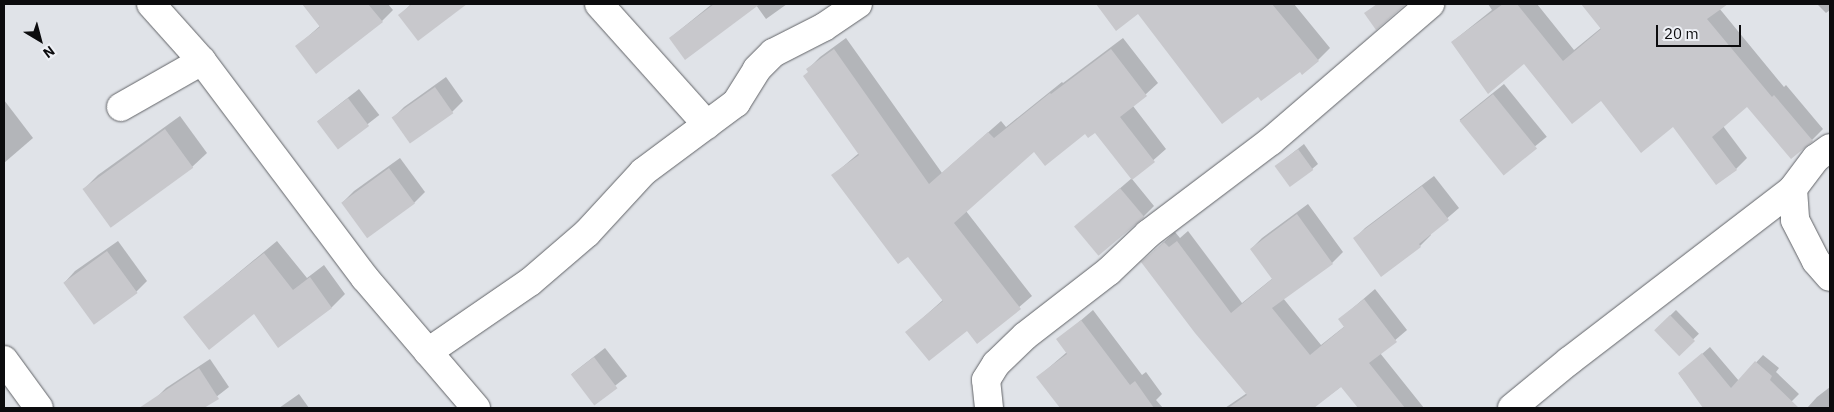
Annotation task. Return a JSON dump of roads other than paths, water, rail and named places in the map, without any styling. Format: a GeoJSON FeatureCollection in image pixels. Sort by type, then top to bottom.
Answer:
{"type":"FeatureCollection","features":[{"type":"Feature","properties":{"kind":"street"},"geometry":{"type":"LineString","coordinates":[[151,4],[202,60],[365,278],[476,408]]}},
{"type":"Feature","properties":{"kind":"street"},"geometry":{"type":"LineString","coordinates":[[599,4],[707,125]]}},
{"type":"Feature","properties":{"kind":"street"},"geometry":{"type":"LineString","coordinates":[[428,352],[530,282],[587,233],[643,172],[736,103],[757,69],[773,53],[824,27],[858,4]]}},
{"type":"Feature","properties":{"kind":"street"},"geometry":{"type":"LineString","coordinates":[[989,408],[986,380],[996,364],[1024,336],[1109,271],[1148,234],[1271,141],[1430,4]]}},
{"type":"Feature","properties":{"kind":"street"},"geometry":{"type":"LineString","coordinates":[[121,107],[202,60]]}},
{"type":"Feature","properties":{"kind":"street"},"geometry":{"type":"LineString","coordinates":[[1512,408],[1569,361],[1793,189],[1816,158],[1830,148]]}},
{"type":"Feature","properties":{"kind":"street"},"geometry":{"type":"LineString","coordinates":[[1793,189],[1795,220],[1816,260],[1830,277]]}},
{"type":"Feature","properties":{"kind":"street"},"geometry":{"type":"LineString","coordinates":[[4,360],[39,408]]}}]}
